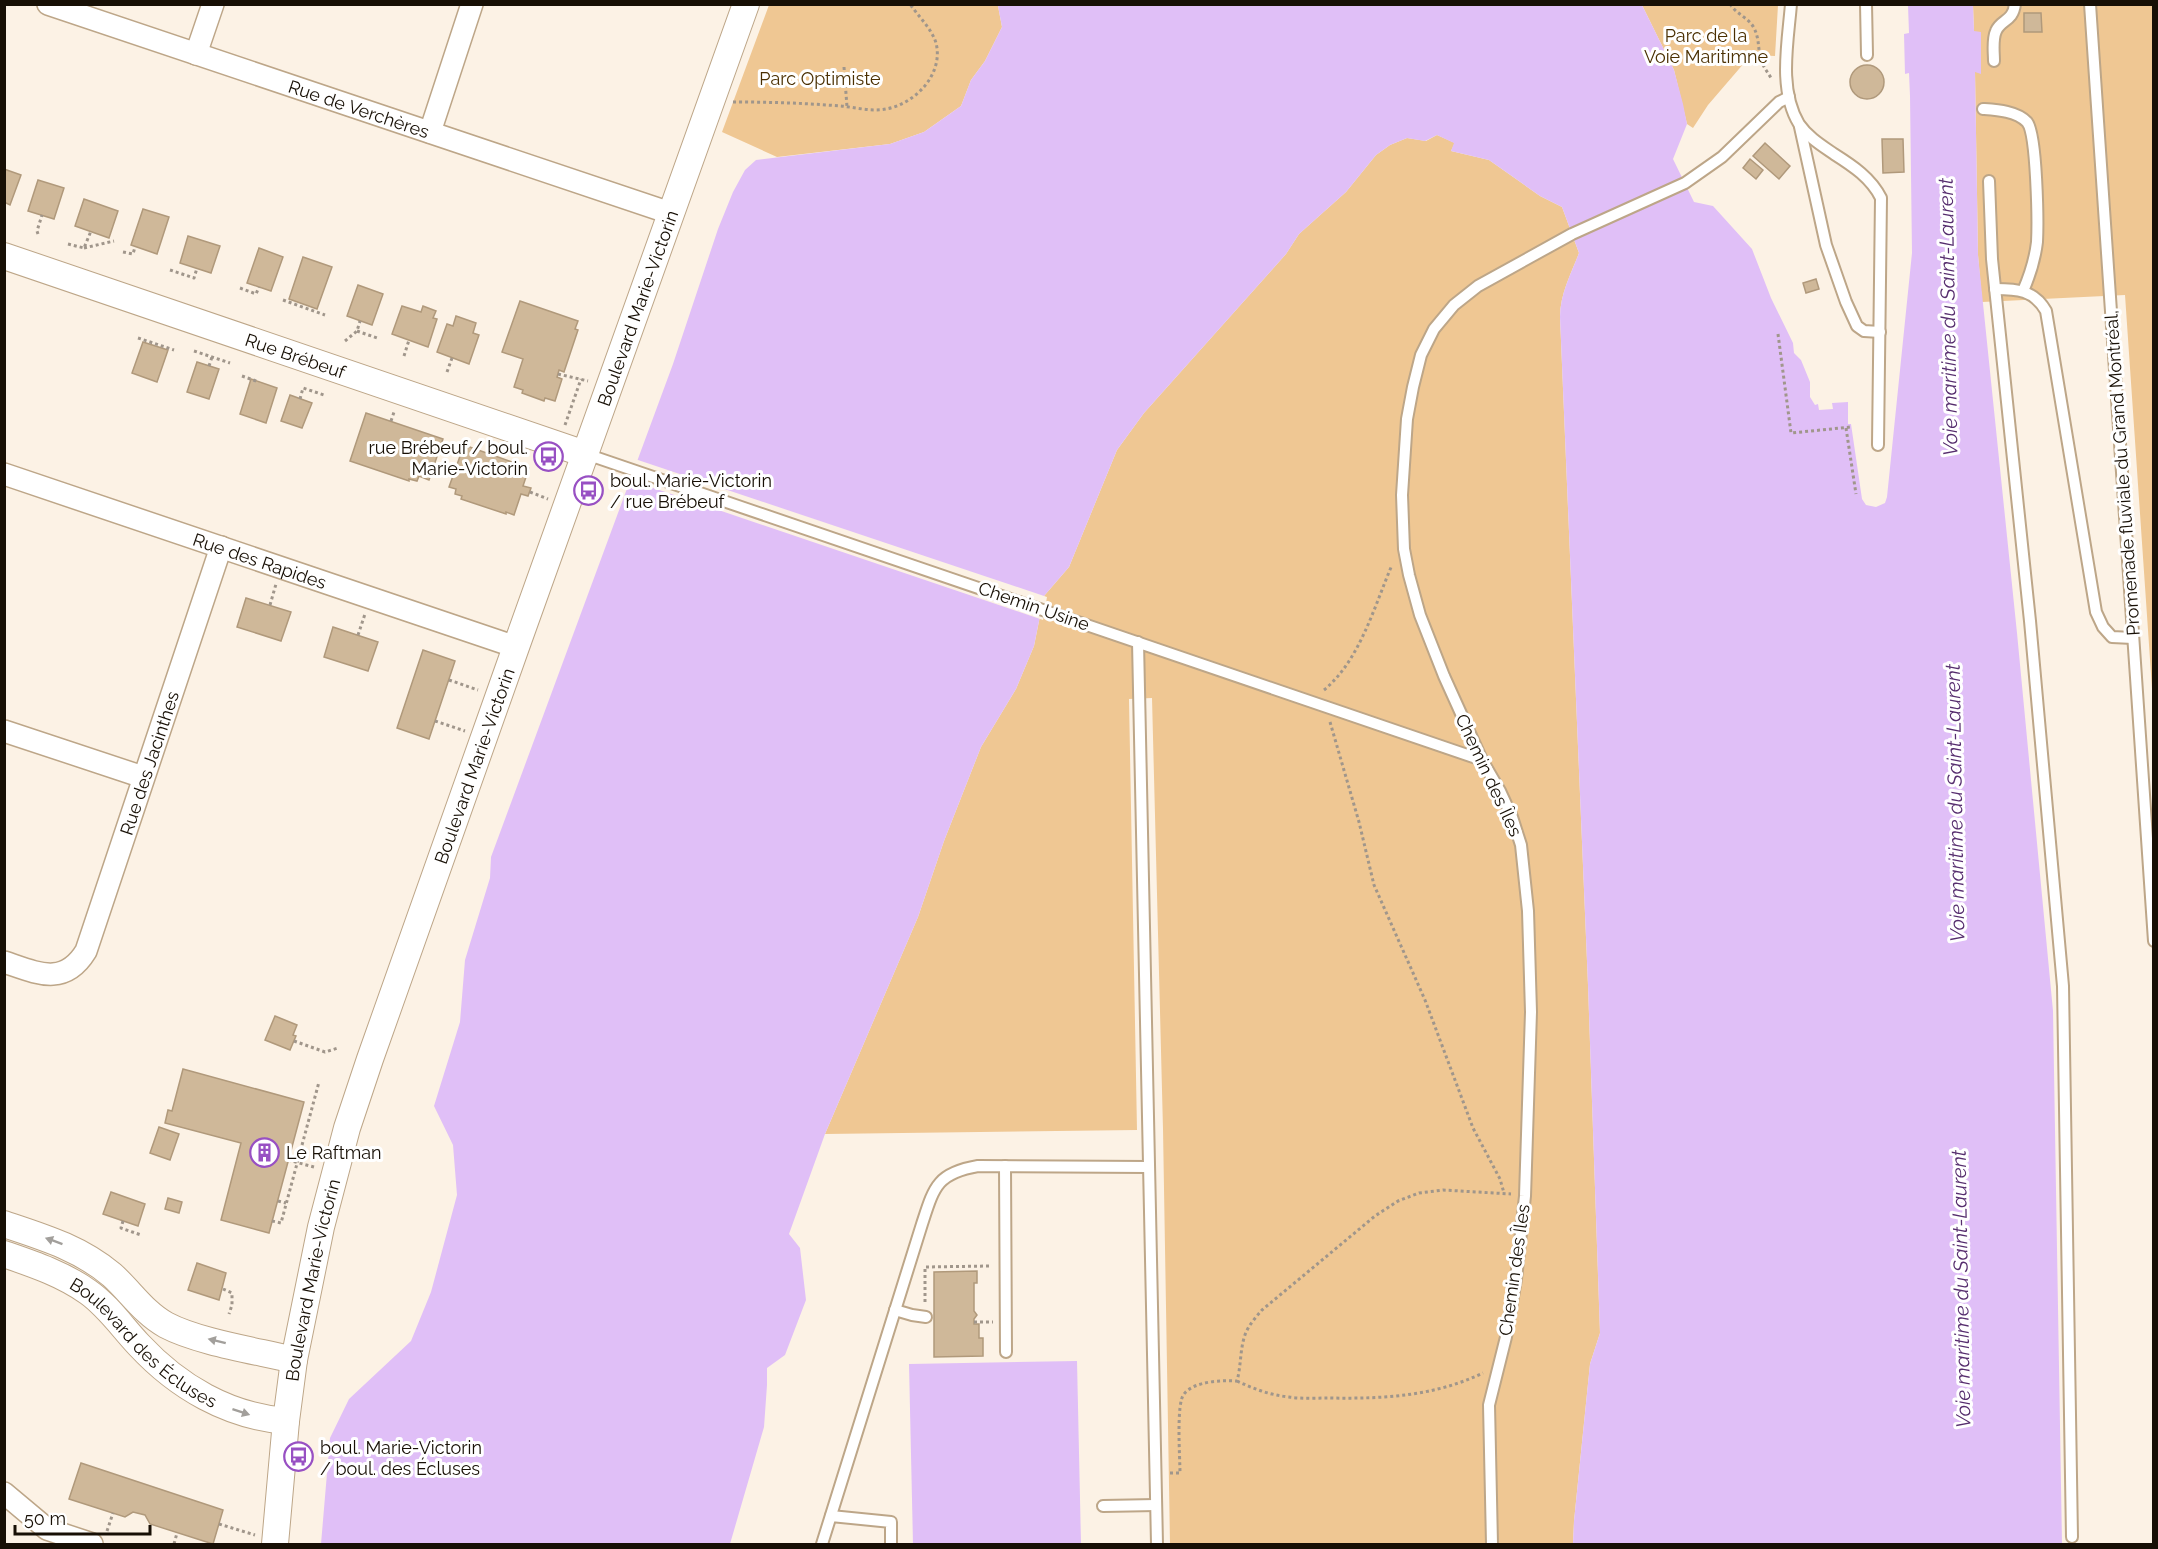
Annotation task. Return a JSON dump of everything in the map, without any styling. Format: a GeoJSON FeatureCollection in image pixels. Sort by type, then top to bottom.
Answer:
{"type":"FeatureCollection","features":[{"type":"Feature","properties":{"kind":"street","name":"Rue de Verchères"},"geometry":{"type":"LineString","coordinates":[[48,4],[670,213]]}},
{"type":"Feature","properties":{"kind":"street"},"geometry":{"type":"LineString","coordinates":[[196,54],[213,4]]}},
{"type":"Feature","properties":{"kind":"street"},"geometry":{"type":"LineString","coordinates":[[430,132],[472,4]]}},
{"type":"Feature","properties":{"kind":"street","name":"Boulevard Marie-Victorin"},"geometry":{"type":"LineString","coordinates":[[268,1541],[294,1360],[319,1236],[347,1128],[746,4]]}},
{"type":"Feature","properties":{"kind":"street","name":"Rue Brébeuf"},"geometry":{"type":"LineString","coordinates":[[4,256],[585,454]]}},
{"type":"Feature","properties":{"kind":"street","name":"Rue des Rapides"},"geometry":{"type":"LineString","coordinates":[[4,474],[516,647]]}},
{"type":"Feature","properties":{"kind":"street","name":"Rue des Jacinthes"},"geometry":{"type":"LineString","coordinates":[[4,962],[49,975],[65,972],[80,961],[86,951],[221,547]]}},
{"type":"Feature","properties":{"kind":"street"},"geometry":{"type":"LineString","coordinates":[[4,731],[143,777]]}},
{"type":"Feature","properties":{"kind":"street","name":"Boulevard des Écluses"},"geometry":{"type":"LineString","coordinates":[[4,1224],[59,1243],[84,1255],[111,1274],[148,1312],[167,1326],[211,1340],[294,1360]]}},
{"type":"Feature","properties":{"kind":"street","name":"Boulevard des Écluses"},"geometry":{"type":"LineString","coordinates":[[4,1254],[58,1275],[89,1293],[104,1306],[155,1362],[201,1395],[247,1414],[286,1421]]}},
{"type":"Feature","properties":{"kind":"street"},"geometry":{"type":"LineString","coordinates":[[4,1493],[47,1529],[99,1539]]}},
{"type":"Feature","properties":{"kind":"lane"},"geometry":{"type":"LineString","coordinates":[[1791,4],[1786,74],[1789,97],[1799,124],[1826,245],[1857,326],[1864,330],[1880,332]]}},
{"type":"Feature","properties":{"kind":"lane"},"geometry":{"type":"LineString","coordinates":[[1866,4],[1867,55]]}},
{"type":"Feature","properties":{"kind":"lane"},"geometry":{"type":"LineString","coordinates":[[1994,61],[1995,32],[2000,25],[2012,17],[2016,4]]}},
{"type":"Feature","properties":{"kind":"lane","name":"Promenade fluviale du Grand Montréal,"},"geometry":{"type":"LineString","coordinates":[[2090,4],[2154,941]]}},
{"type":"Feature","properties":{"kind":"lane","name":"Chemin des Îles"},"geometry":{"type":"LineString","coordinates":[[1492,1545],[1489,1405],[1516,1279],[1525,1196],[1531,1012],[1525,870],[1521,845],[1512,817],[1482,760],[1444,676],[1420,615],[1404,549],[1402,495],[1407,418],[1411,397],[1421,355],[1434,329],[1454,305],[1478,286],[1572,234],[1685,183],[1722,157],[1777,104],[1789,97]]}},
{"type":"Feature","properties":{"kind":"lane"},"geometry":{"type":"LineString","coordinates":[[1983,109],[2006,112],[2019,117],[2030,129],[2034,161],[2037,242],[2032,271],[2023,291]]}},
{"type":"Feature","properties":{"kind":"lane"},"geometry":{"type":"LineString","coordinates":[[1799,124],[1813,139],[1855,168],[1867,179],[1881,198],[1878,445]]}},
{"type":"Feature","properties":{"kind":"lane"},"geometry":{"type":"LineString","coordinates":[[1989,181],[1995,289],[2030,621],[2063,986],[2072,1537]]}},
{"type":"Feature","properties":{"kind":"lane"},"geometry":{"type":"LineString","coordinates":[[1995,289],[2023,291],[2038,299],[2046,311],[2098,619],[2112,637],[2133,638]]}},
{"type":"Feature","properties":{"kind":"lane","name":"Chemin Usine"},"geometry":{"type":"LineString","coordinates":[[585,454],[1482,760]]}},
{"type":"Feature","properties":{"kind":"lane"},"geometry":{"type":"LineString","coordinates":[[1138,642],[1157,1545]]}},
{"type":"Feature","properties":{"kind":"lane"},"geometry":{"type":"LineString","coordinates":[[822,1545],[894,1310],[930,1200],[938,1184],[959,1169],[978,1166],[1148,1167]]}},
{"type":"Feature","properties":{"kind":"lane"},"geometry":{"type":"LineString","coordinates":[[1005,1166],[1006,1352]]}},
{"type":"Feature","properties":{"kind":"lane"},"geometry":{"type":"LineString","coordinates":[[894,1310],[926,1317]]}},
{"type":"Feature","properties":{"kind":"lane"},"geometry":{"type":"LineString","coordinates":[[1103,1506],[1156,1505]]}},
{"type":"Feature","properties":{"kind":"lane"},"geometry":{"type":"LineString","coordinates":[[831,1516],[891,1522],[891,1545]]}},
{"type":"Feature","properties":{"kind":"path"},"geometry":{"type":"LineString","coordinates":[[729,102],[877,110],[888,109],[912,97],[929,81],[936,63],[936,41],[910,4]]}},
{"type":"Feature","properties":{"kind":"path"},"geometry":{"type":"LineString","coordinates":[[1730,4],[1734,11],[1750,22],[1755,29],[1760,43],[1759,55],[1772,79],[1777,104]]}},
{"type":"Feature","properties":{"kind":"path"},"geometry":{"type":"LineString","coordinates":[[844,67],[847,107]]}},
{"type":"Feature","properties":{"kind":"path"},"geometry":{"type":"LineString","coordinates":[[38,234],[42,215]]}},
{"type":"Feature","properties":{"kind":"path"},"geometry":{"type":"LineString","coordinates":[[84,248],[91,231]]}},
{"type":"Feature","properties":{"kind":"path"},"geometry":{"type":"LineString","coordinates":[[68,244],[84,248],[114,241]]}},
{"type":"Feature","properties":{"kind":"path"},"geometry":{"type":"LineString","coordinates":[[123,252],[133,254],[135,247]]}},
{"type":"Feature","properties":{"kind":"path"},"geometry":{"type":"LineString","coordinates":[[170,270],[194,278],[197,268]]}},
{"type":"Feature","properties":{"kind":"path"},"geometry":{"type":"LineString","coordinates":[[240,288],[256,294],[259,287]]}},
{"type":"Feature","properties":{"kind":"path"},"geometry":{"type":"LineString","coordinates":[[283,300],[325,315]]}},
{"type":"Feature","properties":{"kind":"path"},"geometry":{"type":"LineString","coordinates":[[345,341],[357,331],[360,321]]}},
{"type":"Feature","properties":{"kind":"path"},"geometry":{"type":"LineString","coordinates":[[357,331],[377,338]]}},
{"type":"Feature","properties":{"kind":"path"},"geometry":{"type":"LineString","coordinates":[[1778,334],[1791,433],[1851,427]]}},
{"type":"Feature","properties":{"kind":"path"},"geometry":{"type":"LineString","coordinates":[[138,338],[174,350]]}},
{"type":"Feature","properties":{"kind":"path"},"geometry":{"type":"LineString","coordinates":[[404,356],[409,340]]}},
{"type":"Feature","properties":{"kind":"path"},"geometry":{"type":"LineString","coordinates":[[194,351],[230,363]]}},
{"type":"Feature","properties":{"kind":"path"},"geometry":{"type":"LineString","coordinates":[[208,366],[212,357]]}},
{"type":"Feature","properties":{"kind":"path"},"geometry":{"type":"LineString","coordinates":[[447,372],[452,357]]}},
{"type":"Feature","properties":{"kind":"path"},"geometry":{"type":"LineString","coordinates":[[558,374],[596,384]]}},
{"type":"Feature","properties":{"kind":"path"},"geometry":{"type":"LineString","coordinates":[[242,376],[259,382]]}},
{"type":"Feature","properties":{"kind":"path"},"geometry":{"type":"LineString","coordinates":[[564,429],[581,379]]}},
{"type":"Feature","properties":{"kind":"path"},"geometry":{"type":"LineString","coordinates":[[300,399],[303,388],[324,394]]}},
{"type":"Feature","properties":{"kind":"path"},"geometry":{"type":"LineString","coordinates":[[1846,428],[1856,494]]}},
{"type":"Feature","properties":{"kind":"path"},"geometry":{"type":"LineString","coordinates":[[530,492],[554,501]]}},
{"type":"Feature","properties":{"kind":"path"},"geometry":{"type":"LineString","coordinates":[[1309,701],[1334,682],[1348,663],[1393,562]]}},
{"type":"Feature","properties":{"kind":"path"},"geometry":{"type":"LineString","coordinates":[[449,680],[487,692]]}},
{"type":"Feature","properties":{"kind":"path"},"geometry":{"type":"LineString","coordinates":[[1324,706],[1359,822],[1374,885],[1425,1000],[1473,1128],[1500,1179],[1504,1193]]}},
{"type":"Feature","properties":{"kind":"path"},"geometry":{"type":"LineString","coordinates":[[435,721],[472,734]]}},
{"type":"Feature","properties":{"kind":"path"},"geometry":{"type":"LineString","coordinates":[[294,1041],[325,1052],[338,1048]]}},
{"type":"Feature","properties":{"kind":"path"},"geometry":{"type":"LineString","coordinates":[[272,1221],[281,1223],[319,1082]]}},
{"type":"Feature","properties":{"kind":"path"},"geometry":{"type":"LineString","coordinates":[[288,1160],[321,1170]]}},
{"type":"Feature","properties":{"kind":"path"},"geometry":{"type":"LineString","coordinates":[[1237,1381],[1244,1338],[1250,1325],[1262,1310],[1364,1225],[1398,1201],[1419,1193],[1460,1190],[1525,1196]]}},
{"type":"Feature","properties":{"kind":"path"},"geometry":{"type":"LineString","coordinates":[[278,1201],[286,1203]]}},
{"type":"Feature","properties":{"kind":"path"},"geometry":{"type":"LineString","coordinates":[[123,1221],[121,1228],[141,1235]]}},
{"type":"Feature","properties":{"kind":"path"},"geometry":{"type":"LineString","coordinates":[[926,1317],[925,1267],[989,1266]]}},
{"type":"Feature","properties":{"kind":"path"},"geometry":{"type":"LineString","coordinates":[[223,1289],[232,1293],[229,1314]]}},
{"type":"Feature","properties":{"kind":"path"},"geometry":{"type":"LineString","coordinates":[[974,1322],[994,1322]]}},
{"type":"Feature","properties":{"kind":"path"},"geometry":{"type":"LineString","coordinates":[[1156,1474],[1180,1473],[1181,1397],[1197,1385],[1223,1380],[1237,1381],[1259,1391],[1290,1398],[1368,1398],[1425,1393],[1459,1384],[1483,1373],[1500,1360]]}},
{"type":"Feature","properties":{"kind":"path"},"geometry":{"type":"LineString","coordinates":[[99,1539],[112,1513]]}},
{"type":"Feature","properties":{"kind":"path"},"geometry":{"type":"LineString","coordinates":[[219,1524],[268,1541]]}},
{"type":"Feature","properties":{"kind":"path"},"geometry":{"type":"LineString","coordinates":[[174,1545],[177,1533]]}},
{"type":"Feature","properties":{"kind":"green space","name":"Parc Optimiste"},"geometry":{"type":"Polygon","coordinates":[[[995,4],[998,6],[1002,27],[985,61],[971,80],[961,106],[924,132],[890,144],[777,157],[722,132],[769,5],[995,4]]]}},
{"type":"Feature","properties":{"kind":"green space","name":"Parc de la Voie Maritimne"},"geometry":{"type":"Polygon","coordinates":[[[1642,5],[1778,5],[1775,56],[1751,55],[1708,105],[1693,128],[1687,124],[1674,70],[1642,5]]]}},
{"type":"Feature","properties":{"kind":"green space"},"geometry":{"type":"Polygon","coordinates":[[[1973,5],[2153,5],[2153,703],[2125,295],[1982,302],[1978,255],[1975,71],[1981,73],[1980,32],[1974,32],[1973,5]]]}},
{"type":"Feature","properties":{"kind":"green space"},"geometry":{"type":"Polygon","coordinates":[[[1437,135],[1455,143],[1451,151],[1489,160],[1540,196],[1562,207],[1579,253],[1564,292],[1560,317],[1600,1333],[1590,1364],[1573,1544],[1170,1544],[1163,1129],[1152,698],[1129,699],[1137,1130],[825,1134],[918,917],[944,841],[981,747],[1016,689],[1034,646],[1044,596],[1069,567],[1117,450],[1144,413],[1286,254],[1299,234],[1346,192],[1376,155],[1390,145],[1407,138],[1426,141],[1437,135]]]}},
{"type":"Feature","properties":{"kind":"water","name":"Voie maritime du Saint-Laurent"},"geometry":{"type":"Polygon","coordinates":[[[995,5],[1642,5],[1674,70],[1683,104],[1687,124],[1673,159],[1694,202],[1713,206],[1752,249],[1771,298],[1793,343],[1794,353],[1801,360],[1810,382],[1810,397],[1815,405],[1818,404],[1819,410],[1833,409],[1832,403],[1848,402],[1848,424],[1851,424],[1862,499],[1866,505],[1876,507],[1885,503],[1887,497],[1912,253],[1910,96],[1909,73],[1905,74],[1904,34],[1909,33],[1908,5],[1973,5],[1974,31],[1981,32],[1981,74],[1975,72],[1978,255],[2053,1011],[2062,1544],[1573,1544],[1590,1364],[1600,1333],[1560,317],[1564,292],[1579,253],[1562,207],[1540,196],[1489,160],[1451,151],[1454,143],[1437,135],[1425,141],[1407,138],[1390,145],[1376,155],[1346,192],[1299,234],[1286,254],[1144,413],[1117,450],[1069,567],[1044,596],[1034,646],[1016,689],[981,747],[944,841],[918,917],[825,1134],[789,1234],[800,1248],[806,1300],[785,1355],[767,1368],[764,1427],[730,1544],[321,1544],[330,1438],[349,1399],[411,1341],[431,1292],[457,1195],[453,1145],[434,1106],[460,1022],[465,960],[490,878],[491,857],[673,364],[718,229],[733,192],[745,170],[756,160],[890,144],[924,132],[961,106],[971,80],[985,61],[1002,27],[998,6],[995,5]]]}},
{"type":"Feature","properties":{"kind":"water"},"geometry":{"type":"Polygon","coordinates":[[[1077,1361],[1081,1544],[913,1544],[909,1364],[1077,1361]]]}},
{"type":"Feature","properties":{"kind":"pier"},"geometry":{"type":"Polygon","coordinates":[[[635,459],[1047,597],[1043,620],[627,479],[635,459]]]}},
{"type":"Feature","properties":{"kind":"building"},"geometry":{"type":"Polygon","coordinates":[[[2024,13],[2041,13],[2042,32],[2024,32],[2024,13]]]}},
{"type":"Feature","properties":{"kind":"building"},"geometry":{"type":"Polygon","coordinates":[[[1867,65],[1879,70],[1884,82],[1879,94],[1867,99],[1855,94],[1850,82],[1855,70],[1867,65]]]}},
{"type":"Feature","properties":{"kind":"building"},"geometry":{"type":"Polygon","coordinates":[[[1882,139],[1903,139],[1904,172],[1883,173],[1882,139]]]}},
{"type":"Feature","properties":{"kind":"building"},"geometry":{"type":"Polygon","coordinates":[[[1765,143],[1790,166],[1779,179],[1753,156],[1765,143]]]}},
{"type":"Feature","properties":{"kind":"building"},"geometry":{"type":"Polygon","coordinates":[[[1750,159],[1763,170],[1756,179],[1743,168],[1750,159]]]}},
{"type":"Feature","properties":{"kind":"building"},"geometry":{"type":"Polygon","coordinates":[[[4,169],[21,175],[10,205],[4,202],[4,169]]]}},
{"type":"Feature","properties":{"kind":"building"},"geometry":{"type":"Polygon","coordinates":[[[38,180],[64,188],[54,219],[28,211],[38,180]]]}},
{"type":"Feature","properties":{"kind":"building"},"geometry":{"type":"Polygon","coordinates":[[[84,199],[118,211],[109,238],[75,226],[84,199]]]}},
{"type":"Feature","properties":{"kind":"building"},"geometry":{"type":"Polygon","coordinates":[[[143,209],[169,217],[157,254],[131,245],[143,209]]]}},
{"type":"Feature","properties":{"kind":"building"},"geometry":{"type":"Polygon","coordinates":[[[188,236],[220,246],[211,273],[180,263],[188,236]]]}},
{"type":"Feature","properties":{"kind":"building"},"geometry":{"type":"Polygon","coordinates":[[[259,248],[283,257],[271,291],[247,283],[259,248]]]}},
{"type":"Feature","properties":{"kind":"building"},"geometry":{"type":"Polygon","coordinates":[[[303,257],[332,267],[317,309],[289,299],[303,257]]]}},
{"type":"Feature","properties":{"kind":"building"},"geometry":{"type":"Polygon","coordinates":[[[1816,279],[1819,289],[1806,293],[1803,283],[1816,279]]]}},
{"type":"Feature","properties":{"kind":"building"},"geometry":{"type":"Polygon","coordinates":[[[358,285],[383,294],[372,325],[347,316],[358,285]]]}},
{"type":"Feature","properties":{"kind":"building"},"geometry":{"type":"Polygon","coordinates":[[[520,301],[578,321],[575,329],[578,330],[564,372],[559,370],[557,377],[562,379],[555,401],[545,398],[544,401],[522,393],[523,390],[514,387],[523,359],[502,352],[520,301]]]}},
{"type":"Feature","properties":{"kind":"building"},"geometry":{"type":"Polygon","coordinates":[[[402,306],[421,312],[423,306],[436,311],[433,318],[437,319],[428,347],[392,334],[402,306]]]}},
{"type":"Feature","properties":{"kind":"building"},"geometry":{"type":"Polygon","coordinates":[[[456,316],[476,323],[473,333],[479,335],[469,364],[437,352],[447,324],[453,326],[456,316]]]}},
{"type":"Feature","properties":{"kind":"building"},"geometry":{"type":"Polygon","coordinates":[[[143,342],[168,350],[157,382],[132,373],[143,342]]]}},
{"type":"Feature","properties":{"kind":"building"},"geometry":{"type":"Polygon","coordinates":[[[197,362],[219,369],[209,399],[187,392],[197,362]]]}},
{"type":"Feature","properties":{"kind":"building"},"geometry":{"type":"Polygon","coordinates":[[[251,379],[277,388],[266,423],[240,414],[251,379]]]}},
{"type":"Feature","properties":{"kind":"building"},"geometry":{"type":"Polygon","coordinates":[[[290,395],[312,403],[302,428],[281,421],[290,395]]]}},
{"type":"Feature","properties":{"kind":"building"},"geometry":{"type":"Polygon","coordinates":[[[366,413],[443,439],[429,480],[419,476],[417,481],[409,479],[409,481],[350,461],[366,413]]]}},
{"type":"Feature","properties":{"kind":"building"},"geometry":{"type":"Polygon","coordinates":[[[464,445],[529,468],[523,486],[531,488],[528,496],[521,494],[514,515],[461,499],[462,496],[455,494],[456,489],[449,487],[464,445]]]}},
{"type":"Feature","properties":{"kind":"building"},"geometry":{"type":"Polygon","coordinates":[[[246,598],[291,612],[281,641],[237,627],[246,598]]]}},
{"type":"Feature","properties":{"kind":"building"},"geometry":{"type":"Polygon","coordinates":[[[333,627],[378,642],[368,671],[324,657],[333,627]]]}},
{"type":"Feature","properties":{"kind":"building"},"geometry":{"type":"Polygon","coordinates":[[[423,650],[455,661],[429,739],[397,728],[423,650]]]}},
{"type":"Feature","properties":{"kind":"building"},"geometry":{"type":"Polygon","coordinates":[[[275,1016],[297,1025],[293,1035],[296,1036],[290,1050],[265,1040],[275,1016]]]}},
{"type":"Feature","properties":{"kind":"building","name":"Le Raftman"},"geometry":{"type":"Polygon","coordinates":[[[183,1069],[304,1102],[269,1233],[221,1220],[241,1143],[165,1123],[168,1110],[172,1111],[183,1069]]]}},
{"type":"Feature","properties":{"kind":"building"},"geometry":{"type":"Polygon","coordinates":[[[159,1127],[179,1134],[170,1160],[150,1153],[159,1127]]]}},
{"type":"Feature","properties":{"kind":"building"},"geometry":{"type":"Polygon","coordinates":[[[111,1192],[145,1204],[138,1226],[103,1214],[111,1192]]]}},
{"type":"Feature","properties":{"kind":"building"},"geometry":{"type":"Polygon","coordinates":[[[168,1198],[182,1202],[179,1213],[165,1209],[168,1198]]]}},
{"type":"Feature","properties":{"kind":"building"},"geometry":{"type":"Polygon","coordinates":[[[197,1263],[226,1273],[219,1300],[188,1290],[197,1263]]]}},
{"type":"Feature","properties":{"kind":"building"},"geometry":{"type":"Polygon","coordinates":[[[977,1271],[977,1283],[974,1283],[974,1311],[977,1315],[974,1324],[979,1324],[979,1338],[983,1338],[983,1356],[934,1357],[934,1272],[977,1271]]]}},
{"type":"Feature","properties":{"kind":"building"},"geometry":{"type":"Polygon","coordinates":[[[81,1463],[223,1510],[213,1544],[150,1524],[145,1515],[133,1512],[125,1517],[69,1499],[81,1463]]]}},
{"type":"Feature","properties":{"kind":"place","name":"rue Brébeuf / boul. Marie-Victorin"},"geometry":{"type":"Point","coordinates":[549,457]}},
{"type":"Feature","properties":{"kind":"place","name":"boul. Marie-Victorin / rue Brébeuf"},"geometry":{"type":"Point","coordinates":[589,490]}},
{"type":"Feature","properties":{"kind":"place","name":"Le Raftman"},"geometry":{"type":"Point","coordinates":[265,1152]}},
{"type":"Feature","properties":{"kind":"place","name":"boul. Marie-Victorin / boul. des Écluses"},"geometry":{"type":"Point","coordinates":[299,1457]}}]}
